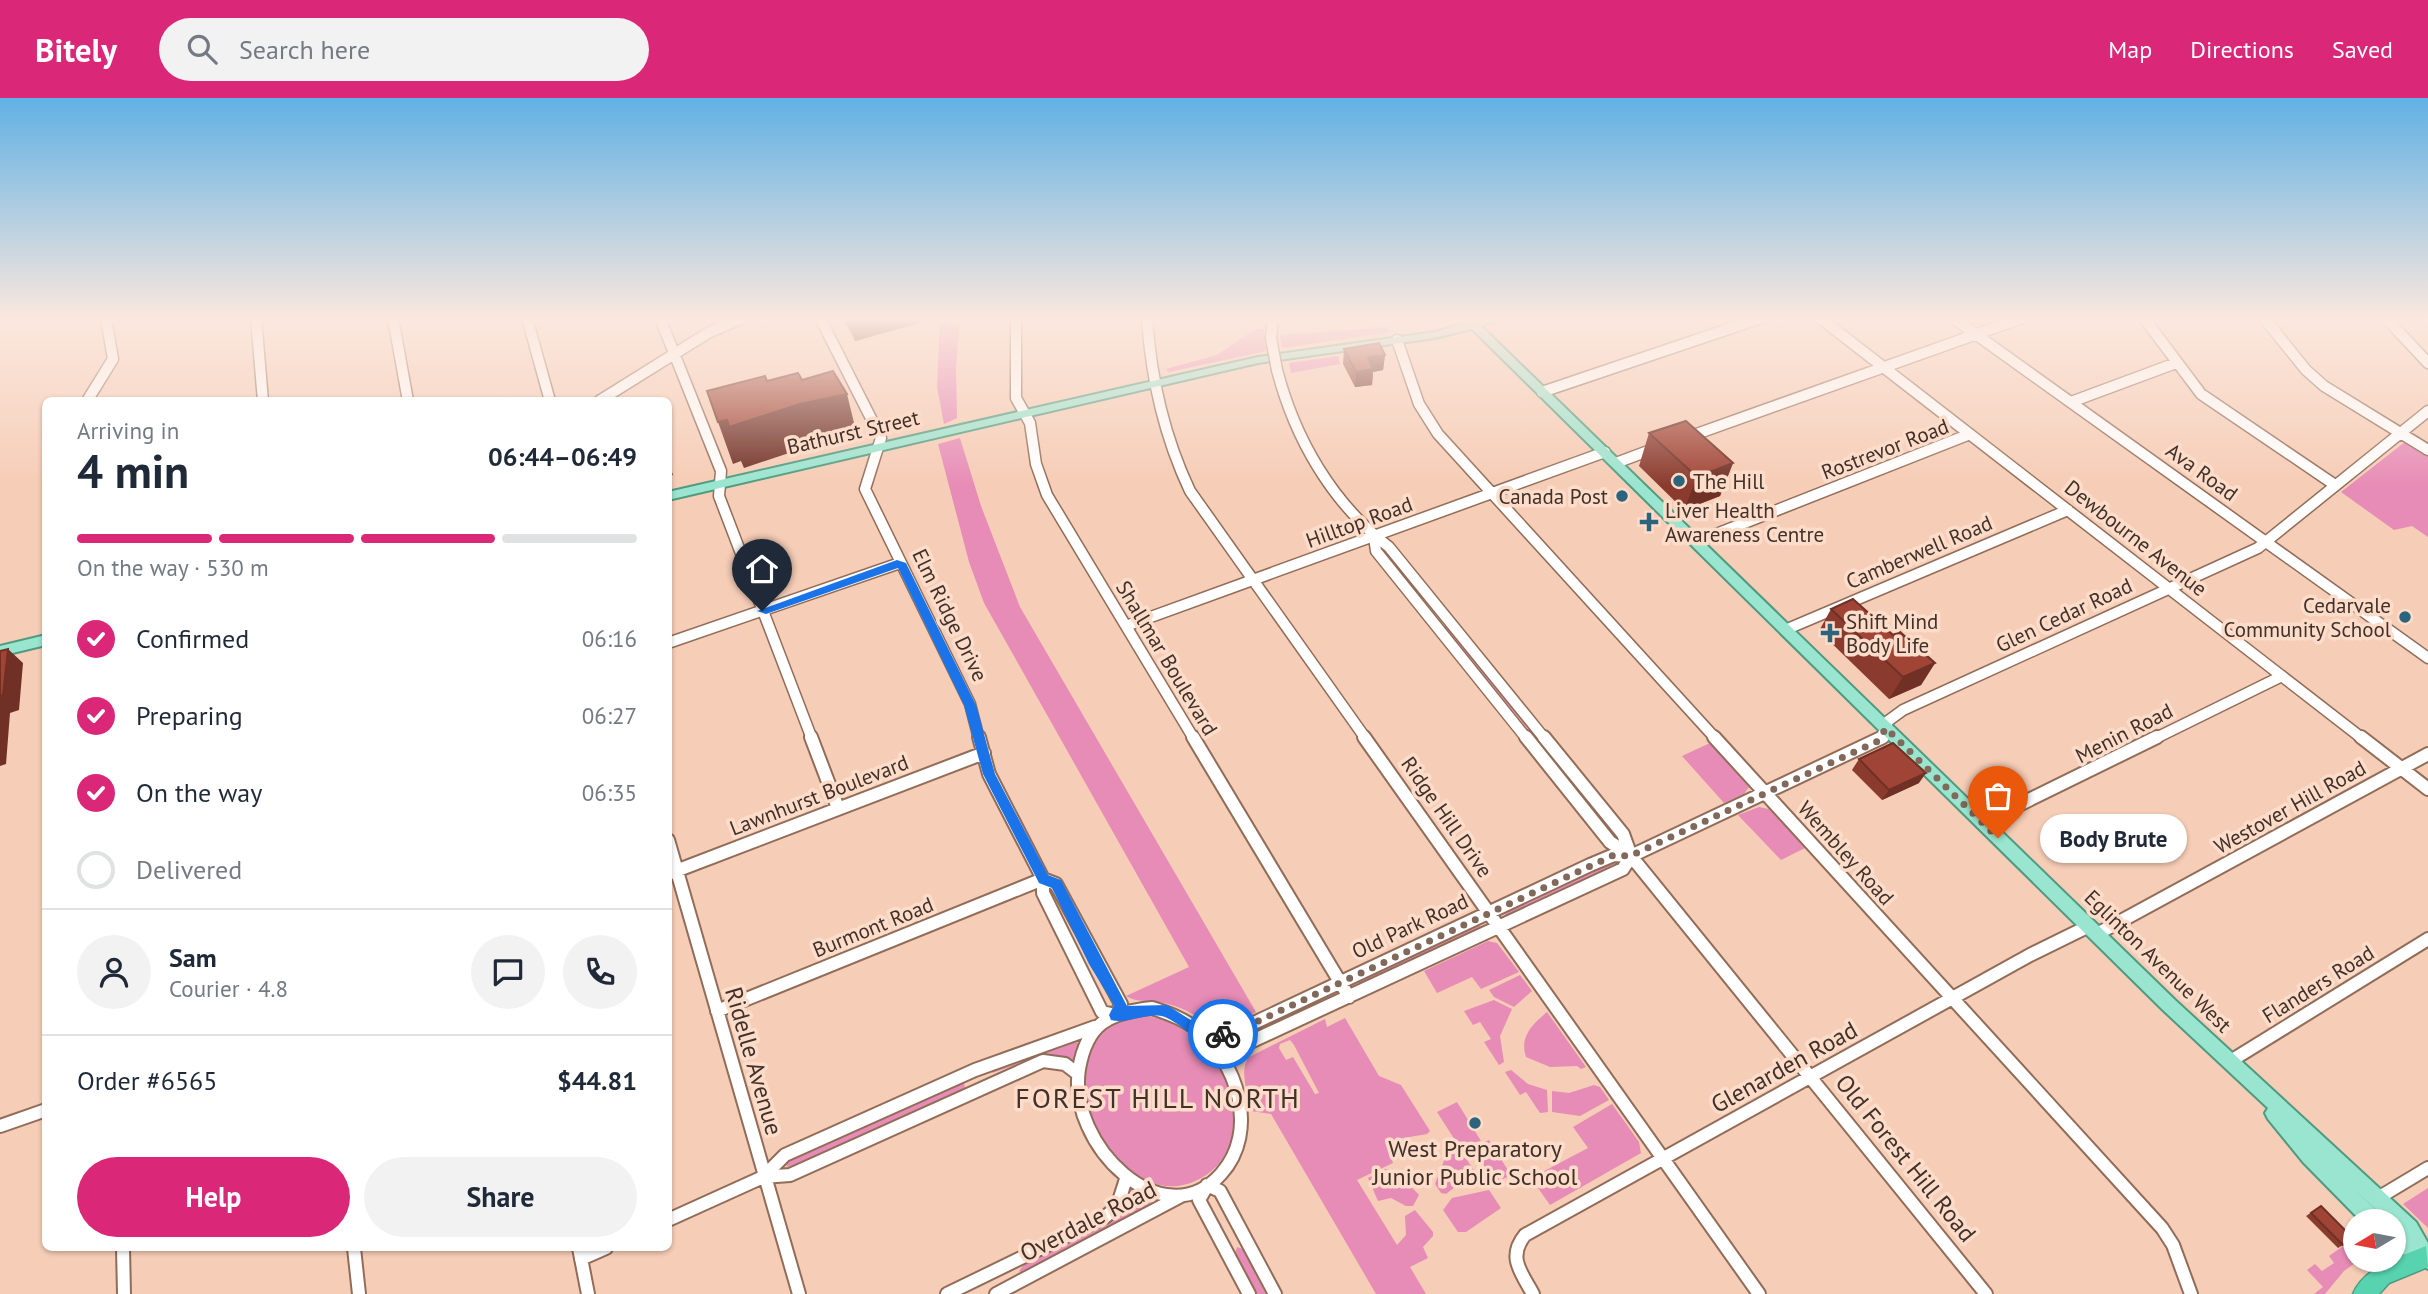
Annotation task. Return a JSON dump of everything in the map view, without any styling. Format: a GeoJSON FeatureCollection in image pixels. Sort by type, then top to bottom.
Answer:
{"type":"FeatureCollection","features":[{"type":"Feature","properties":{"kind":"highway"},"geometry":{"type":"LineString","coordinates":[[2406,1263],[2427,1258]]}},
{"type":"Feature","properties":{"kind":"highway"},"geometry":{"type":"LineString","coordinates":[[2364,1294],[2382,1272]]}},
{"type":"Feature","properties":{"kind":"main road","name":"Bathurst Street"},"geometry":{"type":"LineString","coordinates":[[672,495],[1199,374]]}},
{"type":"Feature","properties":{"kind":"main road","name":"Eglinton Avenue West"},"geometry":{"type":"LineString","coordinates":[[1523,374],[2229,1062],[2378,1198],[2409,1229],[2427,1258]]}},
{"type":"Feature","properties":{"kind":"main road"},"geometry":{"type":"LineString","coordinates":[[0,651],[42,641]]}},
{"type":"Feature","properties":{"kind":"main road","name":"Eglinton Avenue West"},"geometry":{"type":"LineString","coordinates":[[2247,1079],[2309,1156],[2362,1209]]}},
{"type":"Feature","properties":{"kind":"main road"},"geometry":{"type":"LineString","coordinates":[[2341,1188],[2365,1199],[2378,1198]]}},
{"type":"Feature","properties":{"kind":"main road"},"geometry":{"type":"LineString","coordinates":[[2406,1246],[2427,1258]]}},
{"type":"Feature","properties":{"kind":"street"},"geometry":{"type":"LineString","coordinates":[[89,397],[103,374]]}},
{"type":"Feature","properties":{"kind":"street"},"geometry":{"type":"LineString","coordinates":[[261,374],[263,397]]}},
{"type":"Feature","properties":{"kind":"street"},"geometry":{"type":"LineString","coordinates":[[403,374],[407,397]]}},
{"type":"Feature","properties":{"kind":"street"},"geometry":{"type":"LineString","coordinates":[[542,374],[549,397]]}},
{"type":"Feature","properties":{"kind":"street"},"geometry":{"type":"LineString","coordinates":[[605,397],[642,374]]}},
{"type":"Feature","properties":{"kind":"street"},"geometry":{"type":"LineString","coordinates":[[682,374],[721,471],[719,496],[838,808]]}},
{"type":"Feature","properties":{"kind":"street"},"geometry":{"type":"LineString","coordinates":[[848,374],[881,438],[880,447]]}},
{"type":"Feature","properties":{"kind":"street","name":"Shallmar Boulevard"},"geometry":{"type":"LineString","coordinates":[[1014,374],[1016,398],[1030,423],[1036,464],[1047,495],[1349,997]]}},
{"type":"Feature","properties":{"kind":"street","name":"Ridge Hill Drive"},"geometry":{"type":"LineString","coordinates":[[1155,374],[1167,436],[1190,491],[1759,1294]]}},
{"type":"Feature","properties":{"kind":"street","name":"Old Forest Hill Road"},"geometry":{"type":"LineString","coordinates":[[1279,374],[1289,413],[1309,457],[1374,537],[1390,547],[1623,834],[1630,856]]}},
{"type":"Feature","properties":{"kind":"street","name":"Wembley Road"},"geometry":{"type":"LineString","coordinates":[[1407,374],[1430,424],[1490,495],[2162,1228],[2173,1245],[2191,1294]]}},
{"type":"Feature","properties":{"kind":"street"},"geometry":{"type":"LineString","coordinates":[[1542,392],[1596,374]]}},
{"type":"Feature","properties":{"kind":"street"},"geometry":{"type":"LineString","coordinates":[[1682,439],[1860,374]]}},
{"type":"Feature","properties":{"kind":"street","name":"Dewbourne Avenue"},"geometry":{"type":"LineString","coordinates":[[1891,374],[2428,789]]}},
{"type":"Feature","properties":{"kind":"street","name":"Ava Road"},"geometry":{"type":"LineString","coordinates":[[2031,374],[2428,658]]}},
{"type":"Feature","properties":{"kind":"street"},"geometry":{"type":"LineString","coordinates":[[2071,402],[2147,374]]}},
{"type":"Feature","properties":{"kind":"street"},"geometry":{"type":"LineString","coordinates":[[2184,374],[2213,404],[2335,485]]}},
{"type":"Feature","properties":{"kind":"street"},"geometry":{"type":"LineString","coordinates":[[2313,374],[2318,380],[2428,450]]}},
{"type":"Feature","properties":{"kind":"street","name":"Glen Cedar Road"},"geometry":{"type":"LineString","coordinates":[[1886,728],[1888,721],[1903,710],[2267,542],[2428,411]]}},
{"type":"Feature","properties":{"kind":"street","name":"Rostrevor Road"},"geometry":{"type":"LineString","coordinates":[[1696,542],[1970,434]]}},
{"type":"Feature","properties":{"kind":"street"},"geometry":{"type":"LineString","coordinates":[[1616,463],[1670,443]]}},
{"type":"Feature","properties":{"kind":"street","name":"Elm Ridge Drive"},"geometry":{"type":"LineString","coordinates":[[880,447],[865,489],[970,705],[989,774],[1043,879],[1043,893],[1102,1012],[1116,1015],[1121,1004],[1094,959],[1056,884],[1043,879]]}},
{"type":"Feature","properties":{"kind":"street","name":"Hilltop Road"},"geometry":{"type":"LineString","coordinates":[[1126,626],[1605,452]]}},
{"type":"Feature","properties":{"kind":"street","name":"Camberwell Road"},"geometry":{"type":"LineString","coordinates":[[1785,630],[2068,510]]}},
{"type":"Feature","properties":{"kind":"street","name":"Old Forest Hill Road"},"geometry":{"type":"LineString","coordinates":[[1374,537],[1376,551],[1610,842],[1630,856],[1986,1294]]}},
{"type":"Feature","properties":{"kind":"street"},"geometry":{"type":"LineString","coordinates":[[672,642],[900,563]]}},
{"type":"Feature","properties":{"kind":"street"},"geometry":{"type":"LineString","coordinates":[[1436,624],[1447,620]]}},
{"type":"Feature","properties":{"kind":"street","name":"Menin Road"},"geometry":{"type":"LineString","coordinates":[[1982,822],[2282,676]]}},
{"type":"Feature","properties":{"kind":"street","name":"Old Park Road"},"geometry":{"type":"LineString","coordinates":[[1207,1038],[1239,1030],[1614,855],[1630,856],[1764,795],[1878,741],[1886,728]]}},
{"type":"Feature","properties":{"kind":"street"},"geometry":{"type":"LineString","coordinates":[[1538,751],[1551,746]]}},
{"type":"Feature","properties":{"kind":"street","name":"Lawnhurst Boulevard"},"geometry":{"type":"LineString","coordinates":[[673,872],[984,753]]}},
{"type":"Feature","properties":{"kind":"street","name":"Westover Hill Road"},"geometry":{"type":"LineString","coordinates":[[2093,930],[2428,754]]}},
{"type":"Feature","properties":{"kind":"street","name":"Old Park Road"},"geometry":{"type":"LineString","coordinates":[[1226,1063],[1247,1045],[1623,869],[1630,856]]}},
{"type":"Feature","properties":{"kind":"street","name":"Ridelle Avenue"},"geometry":{"type":"LineString","coordinates":[[673,872],[717,1011],[799,1294]]}},
{"type":"Feature","properties":{"kind":"street","name":"Burmont Road"},"geometry":{"type":"LineString","coordinates":[[717,1011],[1043,879]]}},
{"type":"Feature","properties":{"kind":"street","name":"Glenarden Road"},"geometry":{"type":"LineString","coordinates":[[1533,1294],[1514,1258],[1516,1246],[1525,1236],[1952,1000],[2093,930]]}},
{"type":"Feature","properties":{"kind":"street","name":"Flanders Road"},"geometry":{"type":"LineString","coordinates":[[2229,1062],[2428,939]]}},
{"type":"Feature","properties":{"kind":"street"},"geometry":{"type":"LineString","coordinates":[[1079,966],[1094,959]]}},
{"type":"Feature","properties":{"kind":"street"},"geometry":{"type":"LineString","coordinates":[[763,1177],[785,1155],[975,1070],[1095,1027],[1116,1015],[1137,1009],[1167,1011],[1207,1038],[1226,1063],[1242,1110],[1242,1138],[1228,1165],[1207,1185],[1199,1200],[1249,1294]]}},
{"type":"Feature","properties":{"kind":"street"},"geometry":{"type":"LineString","coordinates":[[1095,1027],[1085,1047],[1078,1074],[1080,1102],[1089,1135],[1106,1159],[1126,1179],[1150,1189],[1181,1196],[1207,1185],[1220,1191],[1275,1294]]}},
{"type":"Feature","properties":{"kind":"street"},"geometry":{"type":"LineString","coordinates":[[672,1218],[763,1177],[790,1175],[1043,1060],[1065,1064],[1078,1074]]}},
{"type":"Feature","properties":{"kind":"street"},"geometry":{"type":"LineString","coordinates":[[975,1070],[982,1087]]}},
{"type":"Feature","properties":{"kind":"street"},"geometry":{"type":"LineString","coordinates":[[0,1126],[42,1111]]}},
{"type":"Feature","properties":{"kind":"street"},"geometry":{"type":"LineString","coordinates":[[2378,1198],[2428,1168]]}},
{"type":"Feature","properties":{"kind":"street","name":"Overdale Road"},"geometry":{"type":"LineString","coordinates":[[947,1294],[1105,1217],[1116,1207],[1126,1179]]}},
{"type":"Feature","properties":{"kind":"street","name":"Overdale Road"},"geometry":{"type":"LineString","coordinates":[[996,1294],[1181,1196]]}},
{"type":"Feature","properties":{"kind":"street"},"geometry":{"type":"LineString","coordinates":[[1223,1244],[1243,1233]]}},
{"type":"Feature","properties":{"kind":"street"},"geometry":{"type":"LineString","coordinates":[[123,1251],[124,1294]]}},
{"type":"Feature","properties":{"kind":"street"},"geometry":{"type":"LineString","coordinates":[[354,1251],[359,1294]]}},
{"type":"Feature","properties":{"kind":"street"},"geometry":{"type":"LineString","coordinates":[[580,1253],[588,1294]]}},
{"type":"Feature","properties":{"kind":"street","name":"Overdale Road"},"geometry":{"type":"LineString","coordinates":[[1007,1265],[1014,1285]]}},
{"type":"Feature","properties":{"kind":"shaded area"},"geometry":{"type":"Polygon","coordinates":[[[938,374],[956,374],[957,418],[944,424],[937,387],[938,374]]]}},
{"type":"Feature","properties":{"kind":"shaded area"},"geometry":{"type":"Polygon","coordinates":[[[960,438],[981,506],[1020,607],[1256,1012],[1238,1021],[1215,1025],[1179,1007],[1126,996],[1189,967],[984,603],[969,562],[938,444],[960,438]]]}},
{"type":"Feature","properties":{"kind":"shaded area"},"geometry":{"type":"Polygon","coordinates":[[[2406,441],[2428,455],[2428,537],[2412,526],[2394,530],[2341,492],[2406,441]]]}},
{"type":"Feature","properties":{"kind":"shaded area"},"geometry":{"type":"Polygon","coordinates":[[[1446,626],[1542,742],[1541,745],[1443,627],[1446,626]]]}},
{"type":"Feature","properties":{"kind":"shaded area"},"geometry":{"type":"Polygon","coordinates":[[[1710,743],[1749,787],[1744,794],[1724,803],[1682,756],[1710,743]]]}},
{"type":"Feature","properties":{"kind":"shaded area"},"geometry":{"type":"Polygon","coordinates":[[[1759,807],[1769,809],[1805,848],[1781,860],[1738,815],[1759,807]]]}},
{"type":"Feature","properties":{"kind":"shaded area"},"geometry":{"type":"Polygon","coordinates":[[[1616,859],[1622,863],[1508,917],[1505,915],[1506,910],[1616,859]]]}},
{"type":"Feature","properties":{"kind":"shaded area"},"geometry":{"type":"Polygon","coordinates":[[[1477,924],[1483,928],[1361,986],[1357,981],[1477,924]]]}},
{"type":"Feature","properties":{"kind":"shaded area"},"geometry":{"type":"Polygon","coordinates":[[[1488,941],[1497,943],[1519,972],[1481,989],[1472,977],[1437,993],[1424,971],[1488,941]]]}},
{"type":"Feature","properties":{"kind":"shaded area"},"geometry":{"type":"Polygon","coordinates":[[[1520,975],[1532,991],[1514,1007],[1494,997],[1489,990],[1520,975]]]}},
{"type":"Feature","properties":{"kind":"shaded area"},"geometry":{"type":"Polygon","coordinates":[[[1494,1000],[1512,1009],[1500,1036],[1504,1062],[1499,1065],[1484,1042],[1491,1039],[1480,1022],[1473,1025],[1464,1011],[1494,1000]]]}},
{"type":"Feature","properties":{"kind":"shaded area"},"geometry":{"type":"Polygon","coordinates":[[[1547,1012],[1586,1067],[1550,1067],[1526,1057],[1526,1037],[1532,1026],[1547,1012]]]}},
{"type":"Feature","properties":{"kind":"shaded area"},"geometry":{"type":"Polygon","coordinates":[[[1143,1016],[1168,1022],[1191,1035],[1210,1055],[1225,1078],[1233,1103],[1234,1129],[1227,1153],[1209,1173],[1174,1186],[1142,1179],[1114,1156],[1094,1124],[1084,1088],[1087,1055],[1106,1029],[1143,1016]]]}},
{"type":"Feature","properties":{"kind":"shaded area"},"geometry":{"type":"Polygon","coordinates":[[[1345,1018],[1379,1076],[1401,1085],[1430,1131],[1427,1134],[1386,1141],[1393,1163],[1357,1180],[1397,1245],[1406,1235],[1405,1216],[1415,1210],[1433,1232],[1433,1236],[1423,1247],[1428,1258],[1410,1267],[1426,1294],[1376,1294],[1271,1114],[1251,1111],[1244,1076],[1249,1057],[1325,1019],[1327,1027],[1345,1018]],[[1290,1040],[1280,1044],[1279,1048],[1286,1060],[1293,1057],[1315,1094],[1319,1093],[1290,1040]]]}},
{"type":"Feature","properties":{"kind":"shaded area"},"geometry":{"type":"Polygon","coordinates":[[[1073,1039],[1079,1044],[1074,1062],[1060,1056],[1044,1055],[992,1073],[996,1068],[1073,1039]]]}},
{"type":"Feature","properties":{"kind":"shaded area"},"geometry":{"type":"Polygon","coordinates":[[[1511,1070],[1528,1084],[1547,1090],[1548,1112],[1540,1113],[1526,1092],[1520,1095],[1505,1072],[1511,1070]]]}},
{"type":"Feature","properties":{"kind":"shaded area"},"geometry":{"type":"Polygon","coordinates":[[[958,1083],[964,1083],[965,1088],[793,1168],[786,1166],[791,1159],[958,1083]]]}},
{"type":"Feature","properties":{"kind":"shaded area"},"geometry":{"type":"Polygon","coordinates":[[[1594,1085],[1600,1087],[1609,1100],[1580,1116],[1552,1112],[1552,1091],[1569,1093],[1594,1085]]]}},
{"type":"Feature","properties":{"kind":"shaded area"},"geometry":{"type":"Polygon","coordinates":[[[1457,1102],[1481,1141],[1462,1151],[1437,1112],[1457,1102]]]}},
{"type":"Feature","properties":{"kind":"shaded area"},"geometry":{"type":"Polygon","coordinates":[[[1612,1104],[1639,1142],[1641,1153],[1550,1205],[1531,1178],[1588,1148],[1573,1127],[1612,1104]]]}},
{"type":"Feature","properties":{"kind":"shaded area"},"geometry":{"type":"Polygon","coordinates":[[[1489,1140],[1511,1175],[1495,1183],[1473,1148],[1489,1140]]]}},
{"type":"Feature","properties":{"kind":"shaded area"},"geometry":{"type":"Polygon","coordinates":[[[1450,1154],[1463,1154],[1477,1175],[1465,1179],[1446,1194],[1441,1193],[1435,1184],[1445,1158],[1450,1154]]]}},
{"type":"Feature","properties":{"kind":"shaded area"},"geometry":{"type":"Polygon","coordinates":[[[1385,1169],[1397,1172],[1419,1195],[1413,1206],[1406,1206],[1391,1198],[1378,1201],[1368,1178],[1385,1169]]]}},
{"type":"Feature","properties":{"kind":"shaded area"},"geometry":{"type":"Polygon","coordinates":[[[1131,1188],[1165,1200],[1023,1274],[1019,1271],[1025,1263],[1116,1217],[1123,1209],[1131,1188]]]}},
{"type":"Feature","properties":{"kind":"shaded area"},"geometry":{"type":"Polygon","coordinates":[[[2428,1188],[2428,1228],[2403,1204],[2428,1188]]]}},
{"type":"Feature","properties":{"kind":"shaded area"},"geometry":{"type":"Polygon","coordinates":[[[1489,1190],[1501,1208],[1466,1232],[1458,1232],[1443,1210],[1452,1198],[1489,1190]]]}},
{"type":"Feature","properties":{"kind":"shaded area"},"geometry":{"type":"Polygon","coordinates":[[[2343,1246],[2343,1272],[2325,1294],[2314,1294],[2323,1287],[2307,1270],[2315,1264],[2322,1271],[2334,1263],[2329,1256],[2343,1246]]]}},
{"type":"Feature","properties":{"kind":"shaded area"},"geometry":{"type":"Polygon","coordinates":[[[1237,1247],[1243,1249],[1266,1294],[1256,1294],[1235,1253],[1237,1247]]]}},
{"type":"Feature","properties":{"kind":"building"},"geometry":{"type":"Polygon","coordinates":[[[798,374],[802,380],[823,374],[835,374],[847,394],[800,404],[729,427],[727,420],[718,422],[707,391],[765,376],[767,381],[798,374]]]}},
{"type":"Feature","properties":{"kind":"building"},"geometry":{"type":"Polygon","coordinates":[[[1686,421],[1733,463],[1697,477],[1649,433],[1686,421]]]}},
{"type":"Feature","properties":{"kind":"building"},"geometry":{"type":"Polygon","coordinates":[[[1853,599],[1893,635],[1900,632],[1935,663],[1903,677],[1831,609],[1853,599]]]}},
{"type":"Feature","properties":{"kind":"building"},"geometry":{"type":"Polygon","coordinates":[[[8,649],[3,695],[0,696],[0,651],[8,649]]]}},
{"type":"Feature","properties":{"kind":"building"},"geometry":{"type":"Polygon","coordinates":[[[1893,743],[1926,773],[1889,790],[1859,759],[1893,743]]]}},
{"type":"Feature","properties":{"kind":"building"},"geometry":{"type":"Polygon","coordinates":[[[2321,1206],[2343,1228],[2343,1245],[2311,1213],[2321,1206]]]}},
{"type":"Feature","properties":{"kind":"way so far"},"geometry":{"type":"LineString","coordinates":[[1223,1034],[1239,1030],[1614,855],[1630,856],[1756,799],[1878,741],[1884,736],[1886,728],[1998,838]]}},
{"type":"Feature","properties":{"kind":"place","name":"The Hill"},"geometry":{"type":"Point","coordinates":[1679,481]}},
{"type":"Feature","properties":{"kind":"place","name":"Canada Post"},"geometry":{"type":"Point","coordinates":[1622,496]}},
{"type":"Feature","properties":{"kind":"place","name":"Liver Health Awareness Centre"},"geometry":{"type":"Point","coordinates":[1649,522]}},
{"type":"Feature","properties":{"kind":"place","name":"Cedarvale Community School"},"geometry":{"type":"Point","coordinates":[2405,617]}},
{"type":"Feature","properties":{"kind":"place","name":"Shift Mind Body Life"},"geometry":{"type":"Point","coordinates":[1830,633]}},
{"type":"Feature","properties":{"kind":"place","name":"Body Brute"},"geometry":{"type":"Point","coordinates":[1998,838]}},
{"type":"Feature","properties":{"kind":"place","name":"West Preparatory Junior Public School"},"geometry":{"type":"Point","coordinates":[1475,1123]}},
{"type":"Feature","properties":{"kind":"district","name":"FOREST HILL NORTH"},"geometry":{"type":"Point","coordinates":[1158,1097]}},
{"type":"Feature","properties":{"kind":"route"},"geometry":{"type":"LineString","coordinates":[[762,611],[900,563],[970,705],[989,774],[1043,879],[1056,884],[1094,959],[1121,1004],[1116,1015],[1152,1008],[1167,1011],[1207,1038],[1223,1034]]}}]}
